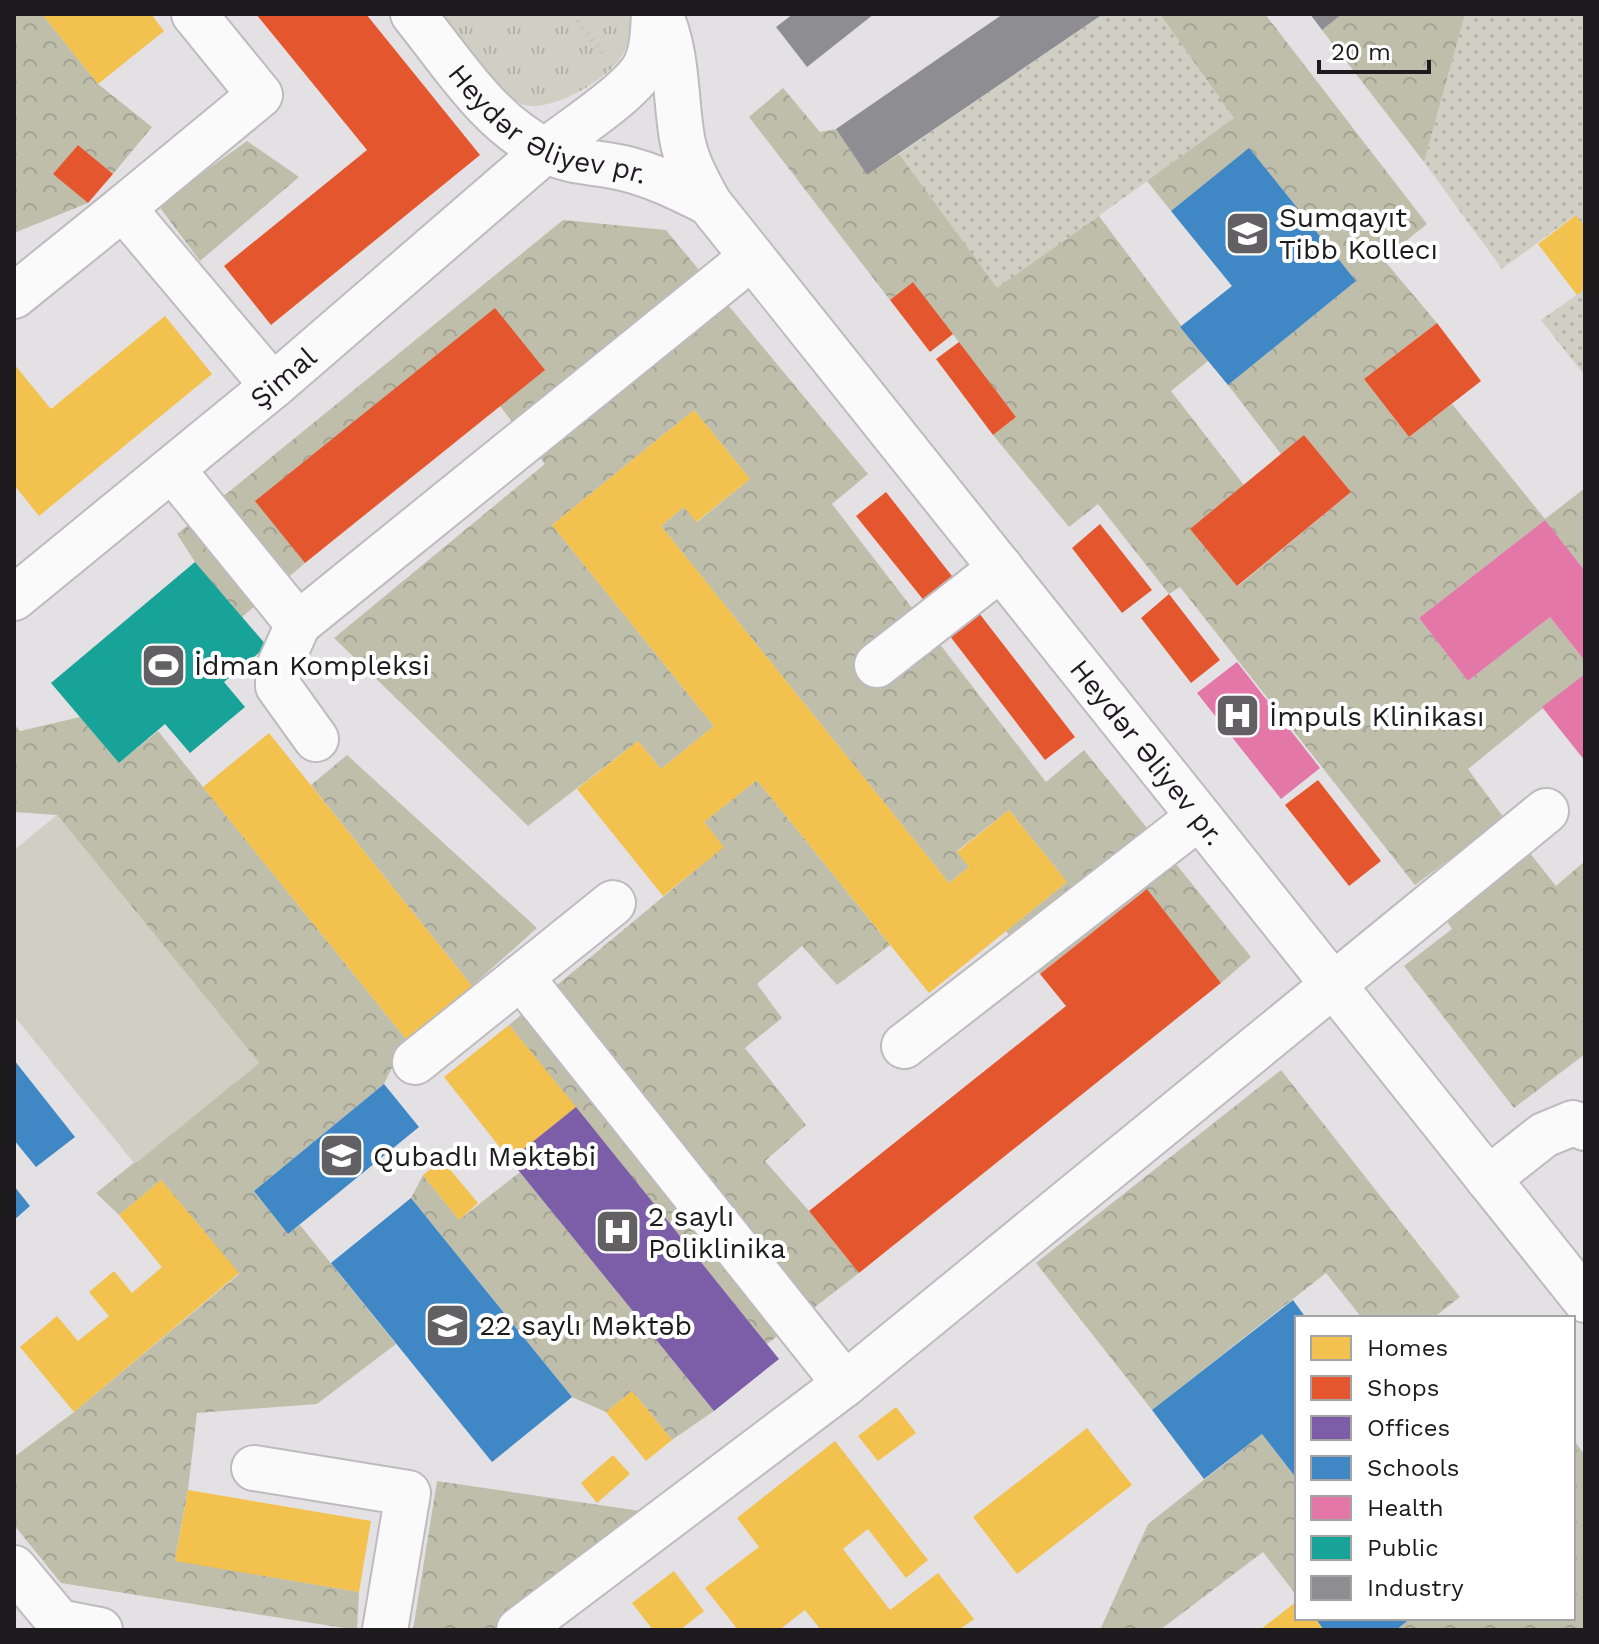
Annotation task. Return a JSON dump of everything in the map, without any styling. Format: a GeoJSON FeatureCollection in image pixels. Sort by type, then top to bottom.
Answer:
{"type":"FeatureCollection","features":[{"type":"Feature","properties":{"kind":"main road"},"geometry":{"type":"LineString","coordinates":[[14,296],[260,95],[194,14]]}},
{"type":"Feature","properties":{"kind":"main road","name":"Heydər Əliyev pr."},"geometry":{"type":"LineString","coordinates":[[413,14],[508,128],[545,151],[571,160],[624,168],[665,182],[709,203]]}},
{"type":"Feature","properties":{"kind":"main road"},"geometry":{"type":"LineString","coordinates":[[629,86],[645,66],[657,14]]}},
{"type":"Feature","properties":{"kind":"main road","name":"Heydər Əliyev pr."},"geometry":{"type":"LineString","coordinates":[[657,14],[669,33],[682,140],[690,165],[709,203],[1585,1300]]}},
{"type":"Feature","properties":{"kind":"main road","name":"Şimal"},"geometry":{"type":"LineString","coordinates":[[14,598],[273,386],[545,151],[629,86]]}},
{"type":"Feature","properties":{"kind":"main road"},"geometry":{"type":"LineString","coordinates":[[123,208],[273,386]]}},
{"type":"Feature","properties":{"kind":"main road"},"geometry":{"type":"LineString","coordinates":[[316,739],[278,686],[278,669],[298,624],[752,257]]}},
{"type":"Feature","properties":{"kind":"main road"},"geometry":{"type":"LineString","coordinates":[[172,469],[298,624]]}},
{"type":"Feature","properties":{"kind":"main road"},"geometry":{"type":"LineString","coordinates":[[877,665],[1001,568]]}},
{"type":"Feature","properties":{"kind":"main road"},"geometry":{"type":"LineString","coordinates":[[519,1630],[845,1384],[1546,811]]}},
{"type":"Feature","properties":{"kind":"main road"},"geometry":{"type":"LineString","coordinates":[[904,1046],[1199,817]]}},
{"type":"Feature","properties":{"kind":"main road"},"geometry":{"type":"LineString","coordinates":[[415,1062],[613,903]]}},
{"type":"Feature","properties":{"kind":"main road"},"geometry":{"type":"LineString","coordinates":[[521,977],[845,1384]]}},
{"type":"Feature","properties":{"kind":"main road"},"geometry":{"type":"LineString","coordinates":[[1488,1179],[1544,1135],[1573,1123],[1585,1128]]}},
{"type":"Feature","properties":{"kind":"main road"},"geometry":{"type":"LineString","coordinates":[[254,1468],[408,1493],[385,1630]]}},
{"type":"Feature","properties":{"kind":"main road"},"geometry":{"type":"LineString","coordinates":[[14,1568],[69,1627]]}},
{"type":"Feature","properties":{"kind":"path"},"geometry":{"type":"LineString","coordinates":[[572,14],[629,86]]}},
{"type":"Feature","properties":{"kind":"green space"},"geometry":{"type":"Polygon","coordinates":[[[14,14],[42,14],[98,84],[152,127],[113,174],[78,145],[54,174],[88,203],[14,233],[14,14]]]}},
{"type":"Feature","properties":{"kind":"green space"},"geometry":{"type":"Polygon","coordinates":[[[437,14],[630,14],[632,18],[625,50],[606,73],[563,99],[534,106],[510,97],[486,77],[437,14]]]}},
{"type":"Feature","properties":{"kind":"green space"},"geometry":{"type":"Polygon","coordinates":[[[1103,14],[1160,14],[1235,118],[997,289],[899,154],[1103,14]]]}},
{"type":"Feature","properties":{"kind":"green space"},"geometry":{"type":"Polygon","coordinates":[[[1160,14],[1265,14],[1427,224],[1383,259],[1437,323],[1364,379],[1409,437],[1452,404],[1545,519],[1585,488],[1585,571],[1545,520],[1419,618],[1468,681],[1550,617],[1585,661],[1585,674],[1468,769],[1504,818],[1415,885],[1180,587],[1169,594],[1098,504],[1069,527],[993,435],[1016,417],[913,282],[890,300],[749,117],[783,88],[820,132],[836,129],[867,175],[899,154],[997,288],[1099,216],[1208,361],[1171,391],[1244,485],[1190,529],[1238,586],[1351,492],[1304,435],[1281,454],[1228,385],[1356,281],[1249,149],[1171,211],[1147,181],[1234,118],[1160,14]]]}},
{"type":"Feature","properties":{"kind":"green space"},"geometry":{"type":"Polygon","coordinates":[[[1342,14],[1465,14],[1424,162],[1322,30],[1342,14]]]}},
{"type":"Feature","properties":{"kind":"green space"},"geometry":{"type":"Polygon","coordinates":[[[1465,14],[1585,14],[1585,227],[1575,215],[1502,269],[1424,162],[1465,14]]]}},
{"type":"Feature","properties":{"kind":"green space"},"geometry":{"type":"Polygon","coordinates":[[[247,141],[299,177],[200,261],[158,205],[247,141]]]}},
{"type":"Feature","properties":{"kind":"green space"},"geometry":{"type":"Polygon","coordinates":[[[563,220],[666,230],[868,474],[832,504],[1046,782],[1084,750],[1251,957],[1221,983],[1147,889],[1040,974],[1006,931],[1067,882],[1009,810],[957,851],[969,867],[949,883],[661,526],[684,507],[697,522],[750,479],[694,410],[552,525],[714,726],[661,769],[638,741],[528,826],[334,638],[545,464],[500,406],[495,309],[256,500],[305,563],[242,617],[195,562],[177,534],[563,220]]]}},
{"type":"Feature","properties":{"kind":"green space"},"geometry":{"type":"Polygon","coordinates":[[[1585,289],[1585,376],[1541,320],[1585,289]]]}},
{"type":"Feature","properties":{"kind":"green space"},"geometry":{"type":"Polygon","coordinates":[[[80,717],[119,763],[158,731],[406,1039],[384,1084],[254,1191],[288,1234],[300,1225],[396,1344],[317,1404],[197,1413],[188,1490],[175,1560],[359,1592],[357,1630],[61,1583],[14,1525],[14,1457],[74,1412],[239,1274],[161,1180],[119,1215],[96,1193],[259,1063],[57,815],[14,812],[14,724],[20,731],[80,717]]]}},
{"type":"Feature","properties":{"kind":"green space"},"geometry":{"type":"Polygon","coordinates":[[[347,755],[537,928],[472,986],[311,785],[347,755]]]}},
{"type":"Feature","properties":{"kind":"green space"},"geometry":{"type":"Polygon","coordinates":[[[757,780],[890,945],[837,985],[802,946],[757,984],[782,1018],[745,1048],[806,1125],[765,1161],[859,1273],[767,1344],[509,1025],[723,847],[704,822],[757,780]]]}},
{"type":"Feature","properties":{"kind":"green space"},"geometry":{"type":"Polygon","coordinates":[[[57,815],[259,1063],[135,1164],[14,1016],[14,850],[57,815]]]}},
{"type":"Feature","properties":{"kind":"green space"},"geometry":{"type":"Polygon","coordinates":[[[1529,852],[1556,886],[1585,861],[1585,1054],[1514,1108],[1404,966],[1452,929],[1444,917],[1529,852]]]}},
{"type":"Feature","properties":{"kind":"green space"},"geometry":{"type":"Polygon","coordinates":[[[1281,1070],[1460,1297],[1436,1316],[1360,1316],[1326,1273],[1152,1410],[1036,1263],[1281,1070]]]}},
{"type":"Feature","properties":{"kind":"green space"},"geometry":{"type":"Polygon","coordinates":[[[520,1172],[714,1411],[672,1440],[632,1391],[606,1412],[572,1397],[411,1198],[423,1175],[459,1220],[520,1172]]]}},
{"type":"Feature","properties":{"kind":"green space"},"geometry":{"type":"Polygon","coordinates":[[[1262,1434],[1295,1476],[1295,1593],[1263,1552],[1160,1630],[1100,1630],[1148,1524],[1262,1434]]]}},
{"type":"Feature","properties":{"kind":"green space"},"geometry":{"type":"Polygon","coordinates":[[[1575,1442],[1585,1455],[1585,1630],[1396,1630],[1408,1620],[1575,1620],[1575,1442]]]}},
{"type":"Feature","properties":{"kind":"green space"},"geometry":{"type":"Polygon","coordinates":[[[437,1481],[647,1512],[504,1630],[413,1630],[437,1481]]]}},
{"type":"Feature","properties":{"kind":"building: Homes"},"geometry":{"type":"Polygon","coordinates":[[[42,14],[151,14],[164,31],[98,84],[42,14]]]}},
{"type":"Feature","properties":{"kind":"building: Homes"},"geometry":{"type":"Polygon","coordinates":[[[1576,215],[1585,227],[1585,289],[1577,295],[1538,244],[1576,215]]]}},
{"type":"Feature","properties":{"kind":"building: Homes"},"geometry":{"type":"Polygon","coordinates":[[[165,316],[212,374],[39,516],[14,485],[14,364],[51,409],[165,316]]]}},
{"type":"Feature","properties":{"kind":"building: Homes"},"geometry":{"type":"Polygon","coordinates":[[[694,410],[750,479],[696,522],[684,507],[661,526],[949,883],[969,867],[957,852],[1009,810],[1067,882],[929,993],[757,780],[704,822],[724,847],[663,896],[577,789],[638,741],[661,769],[714,726],[552,525],[694,410]]]}},
{"type":"Feature","properties":{"kind":"building: Homes"},"geometry":{"type":"Polygon","coordinates":[[[269,733],[472,986],[406,1039],[203,787],[269,733]]]}},
{"type":"Feature","properties":{"kind":"building: Homes"},"geometry":{"type":"Polygon","coordinates":[[[509,1025],[576,1107],[510,1160],[444,1077],[509,1025]]]}},
{"type":"Feature","properties":{"kind":"building: Homes"},"geometry":{"type":"Polygon","coordinates":[[[442,1160],[478,1203],[459,1220],[423,1175],[442,1160]]]}},
{"type":"Feature","properties":{"kind":"building: Homes"},"geometry":{"type":"Polygon","coordinates":[[[161,1180],[239,1273],[74,1412],[20,1347],[57,1316],[78,1341],[109,1316],[89,1292],[114,1271],[132,1293],[162,1267],[119,1215],[161,1180]]]}},
{"type":"Feature","properties":{"kind":"building: Homes"},"geometry":{"type":"Polygon","coordinates":[[[632,1391],[672,1440],[646,1461],[606,1412],[632,1391]]]}},
{"type":"Feature","properties":{"kind":"building: Homes"},"geometry":{"type":"Polygon","coordinates":[[[896,1407],[916,1433],[878,1461],[858,1436],[896,1407]]]}},
{"type":"Feature","properties":{"kind":"building: Homes"},"geometry":{"type":"Polygon","coordinates":[[[1087,1428],[1132,1485],[1017,1574],[973,1517],[1087,1428]]]}},
{"type":"Feature","properties":{"kind":"building: Homes"},"geometry":{"type":"Polygon","coordinates":[[[835,1441],[928,1560],[906,1578],[868,1529],[843,1549],[890,1610],[938,1573],[974,1619],[959,1630],[821,1630],[805,1610],[779,1630],[738,1630],[705,1588],[759,1547],[737,1518],[835,1441]]]}},
{"type":"Feature","properties":{"kind":"building: Homes"},"geometry":{"type":"Polygon","coordinates":[[[613,1455],[630,1474],[597,1503],[581,1483],[613,1455]]]}},
{"type":"Feature","properties":{"kind":"building: Homes"},"geometry":{"type":"Polygon","coordinates":[[[188,1490],[371,1521],[359,1592],[175,1561],[188,1490]]]}},
{"type":"Feature","properties":{"kind":"building: Homes"},"geometry":{"type":"Polygon","coordinates":[[[674,1571],[704,1611],[680,1630],[653,1630],[632,1603],[674,1571]]]}},
{"type":"Feature","properties":{"kind":"building: Homes"},"geometry":{"type":"Polygon","coordinates":[[[1295,1603],[1295,1620],[1316,1620],[1324,1630],[1260,1630],[1295,1603]]]}},
{"type":"Feature","properties":{"kind":"building: Shops"},"geometry":{"type":"Polygon","coordinates":[[[256,14],[366,14],[480,155],[271,325],[224,266],[367,150],[256,14]]]}},
{"type":"Feature","properties":{"kind":"building: Shops"},"geometry":{"type":"Polygon","coordinates":[[[78,145],[113,174],[88,203],[53,174],[78,145]]]}},
{"type":"Feature","properties":{"kind":"building: Shops"},"geometry":{"type":"Polygon","coordinates":[[[913,282],[953,334],[930,352],[890,300],[913,282]]]}},
{"type":"Feature","properties":{"kind":"building: Shops"},"geometry":{"type":"Polygon","coordinates":[[[495,308],[545,370],[305,563],[255,501],[495,308]]]}},
{"type":"Feature","properties":{"kind":"building: Shops"},"geometry":{"type":"Polygon","coordinates":[[[1437,323],[1481,381],[1409,437],[1364,379],[1437,323]]]}},
{"type":"Feature","properties":{"kind":"building: Shops"},"geometry":{"type":"Polygon","coordinates":[[[959,342],[1016,417],[993,435],[936,359],[959,342]]]}},
{"type":"Feature","properties":{"kind":"building: Shops"},"geometry":{"type":"Polygon","coordinates":[[[1304,435],[1351,492],[1237,586],[1190,529],[1304,435]]]}},
{"type":"Feature","properties":{"kind":"building: Shops"},"geometry":{"type":"Polygon","coordinates":[[[886,492],[959,585],[930,608],[856,516],[886,492]]]}},
{"type":"Feature","properties":{"kind":"building: Shops"},"geometry":{"type":"Polygon","coordinates":[[[1100,524],[1152,590],[1122,613],[1072,548],[1100,524]]]}},
{"type":"Feature","properties":{"kind":"building: Shops"},"geometry":{"type":"Polygon","coordinates":[[[1169,594],[1220,660],[1191,683],[1141,618],[1169,594]]]}},
{"type":"Feature","properties":{"kind":"building: Shops"},"geometry":{"type":"Polygon","coordinates":[[[972,604],[1075,737],[1045,760],[943,627],[972,604]]]}},
{"type":"Feature","properties":{"kind":"building: Shops"},"geometry":{"type":"Polygon","coordinates":[[[1318,780],[1381,861],[1349,886],[1285,805],[1318,780]]]}},
{"type":"Feature","properties":{"kind":"building: Shops"},"geometry":{"type":"Polygon","coordinates":[[[1147,889],[1221,983],[859,1273],[809,1211],[1066,1006],[1040,974],[1147,889]]]}},
{"type":"Feature","properties":{"kind":"building: Offices"},"geometry":{"type":"Polygon","coordinates":[[[576,1107],[779,1359],[714,1411],[510,1160],[576,1107]]]}},
{"type":"Feature","properties":{"kind":"building: Schools"},"geometry":{"type":"Polygon","coordinates":[[[1249,148],[1356,281],[1228,385],[1180,327],[1232,286],[1171,211],[1249,148]]]}},
{"type":"Feature","properties":{"kind":"building: Schools"},"geometry":{"type":"Polygon","coordinates":[[[14,1060],[75,1137],[36,1167],[14,1140],[14,1060]]]}},
{"type":"Feature","properties":{"kind":"building: Schools"},"geometry":{"type":"Polygon","coordinates":[[[384,1084],[419,1127],[288,1234],[254,1191],[384,1084]]]}},
{"type":"Feature","properties":{"kind":"building: Schools"},"geometry":{"type":"Polygon","coordinates":[[[14,1186],[30,1206],[14,1220],[14,1186]]]}},
{"type":"Feature","properties":{"kind":"building: Schools"},"geometry":{"type":"Polygon","coordinates":[[[411,1198],[572,1397],[492,1462],[331,1263],[411,1198]]]}},
{"type":"Feature","properties":{"kind":"building: Schools"},"geometry":{"type":"Polygon","coordinates":[[[1293,1300],[1305,1316],[1295,1316],[1295,1476],[1262,1434],[1204,1479],[1152,1410],[1293,1300]]]}},
{"type":"Feature","properties":{"kind":"building: Schools"},"geometry":{"type":"Polygon","coordinates":[[[1316,1620],[1408,1620],[1396,1630],[1324,1630],[1316,1620]]]}},
{"type":"Feature","properties":{"kind":"building: Health"},"geometry":{"type":"Polygon","coordinates":[[[1545,520],[1585,571],[1585,661],[1550,617],[1468,681],[1419,618],[1545,520]]]}},
{"type":"Feature","properties":{"kind":"building: Health","name":"İmpuls Klinikası"},"geometry":{"type":"Polygon","coordinates":[[[1237,662],[1320,768],[1281,799],[1197,693],[1237,662]]]}},
{"type":"Feature","properties":{"kind":"building: Health"},"geometry":{"type":"Polygon","coordinates":[[[1585,674],[1585,761],[1542,707],[1585,674]]]}},
{"type":"Feature","properties":{"kind":"building: Public"},"geometry":{"type":"Polygon","coordinates":[[[195,562],[267,646],[224,682],[245,707],[190,753],[165,724],[119,763],[51,683],[195,562]]]}},
{"type":"Feature","properties":{"kind":"building: Industry"},"geometry":{"type":"Polygon","coordinates":[[[793,14],[874,14],[807,67],[776,27],[793,14]]]}},
{"type":"Feature","properties":{"kind":"building: Industry"},"geometry":{"type":"Polygon","coordinates":[[[1003,14],[1103,14],[867,175],[836,129],[1003,14]]]}},
{"type":"Feature","properties":{"kind":"building: Industry"},"geometry":{"type":"Polygon","coordinates":[[[1310,14],[1342,14],[1322,30],[1310,14]]]}},
{"type":"Feature","properties":{"kind":"place","name":"Sumqayıt Tibb Kollecı"},"geometry":{"type":"Point","coordinates":[1248,233]}},
{"type":"Feature","properties":{"kind":"place","name":"İdman Kompleksi"},"geometry":{"type":"Point","coordinates":[163,665]}},
{"type":"Feature","properties":{"kind":"place","name":"İmpuls Klinikası"},"geometry":{"type":"Point","coordinates":[1238,716]}},
{"type":"Feature","properties":{"kind":"place","name":"Qubadlı Məktəbi"},"geometry":{"type":"Point","coordinates":[342,1156]}},
{"type":"Feature","properties":{"kind":"place","name":"2 saylı Poliklinika"},"geometry":{"type":"Point","coordinates":[617,1232]}},
{"type":"Feature","properties":{"kind":"place","name":"22 saylı Məktəb"},"geometry":{"type":"Point","coordinates":[448,1325]}}]}
